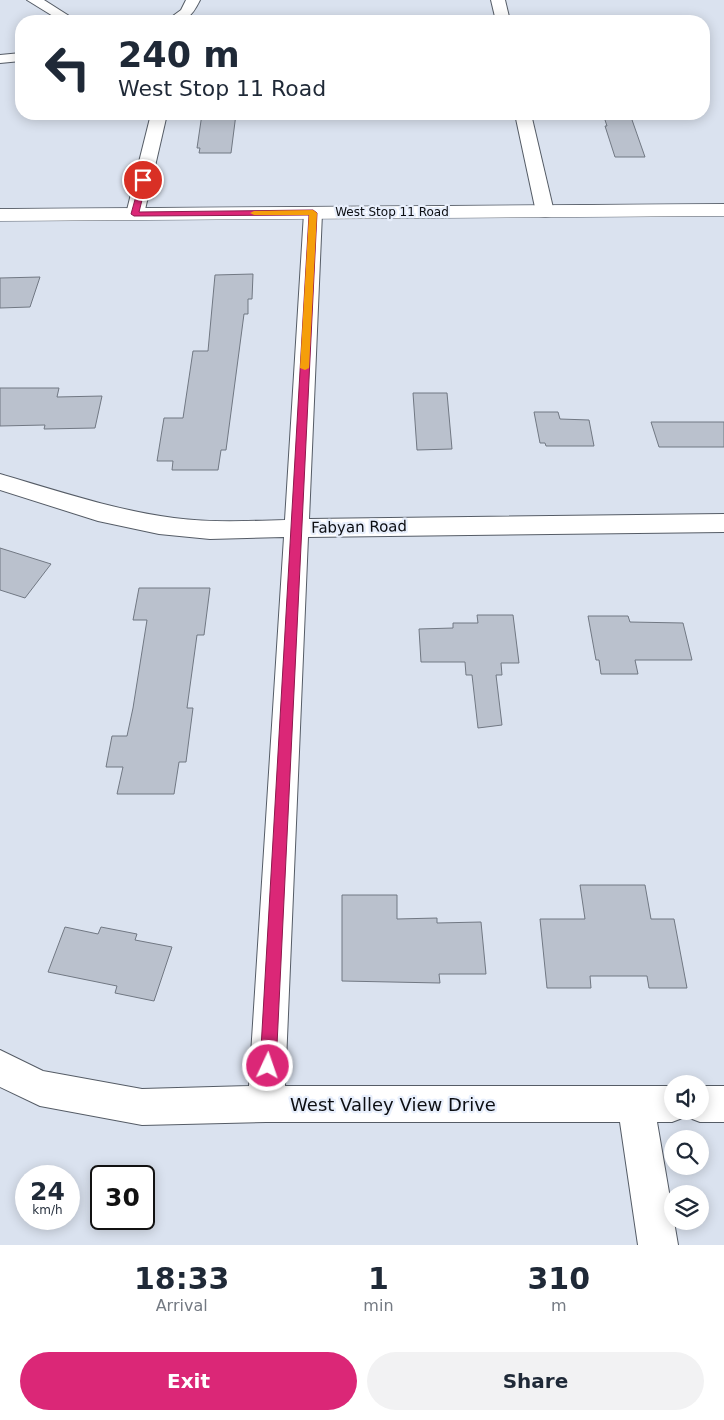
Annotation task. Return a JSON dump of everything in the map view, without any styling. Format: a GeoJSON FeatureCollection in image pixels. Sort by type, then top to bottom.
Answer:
{"type":"FeatureCollection","features":[{"type":"Feature","properties":{"kind":"main road","name":"West Stop 11 Road"},"geometry":{"type":"LineString","coordinates":[[0,215],[724,210]]}},
{"type":"Feature","properties":{"kind":"street"},"geometry":{"type":"LineString","coordinates":[[34,0],[60,15]]}},
{"type":"Feature","properties":{"kind":"street"},"geometry":{"type":"LineString","coordinates":[[182,15],[187,12],[193,0]]}},
{"type":"Feature","properties":{"kind":"street"},"geometry":{"type":"LineString","coordinates":[[498,0],[502,15]]}},
{"type":"Feature","properties":{"kind":"street"},"geometry":{"type":"LineString","coordinates":[[0,59],[15,58]]}},
{"type":"Feature","properties":{"kind":"street"},"geometry":{"type":"LineString","coordinates":[[134,214],[158,120]]}},
{"type":"Feature","properties":{"kind":"street"},"geometry":{"type":"LineString","coordinates":[[524,120],[545,212]]}},
{"type":"Feature","properties":{"kind":"street"},"geometry":{"type":"LineString","coordinates":[[266,1104],[313,213]]}},
{"type":"Feature","properties":{"kind":"street","name":"Fabyan Road"},"geometry":{"type":"LineString","coordinates":[[0,482],[83,508],[159,525],[228,530],[724,523]]}},
{"type":"Feature","properties":{"kind":"street","name":"West Valley View Drive"},"geometry":{"type":"LineString","coordinates":[[0,1068],[40,1088],[142,1107],[266,1104],[664,1104]]}},
{"type":"Feature","properties":{"kind":"street"},"geometry":{"type":"LineString","coordinates":[[636,1104],[658,1245]]}},
{"type":"Feature","properties":{"kind":"street"},"geometry":{"type":"LineString","coordinates":[[709,1104],[724,1104]]}},
{"type":"Feature","properties":{"kind":"building"},"geometry":{"type":"Polygon","coordinates":[[[201,120],[235,120],[231,153],[199,153],[200,148],[197,148],[201,120]]]}},
{"type":"Feature","properties":{"kind":"building"},"geometry":{"type":"Polygon","coordinates":[[[605,120],[632,120],[645,157],[615,157],[605,126],[607,126],[605,120]]]}},
{"type":"Feature","properties":{"kind":"building"},"geometry":{"type":"Polygon","coordinates":[[[253,274],[252,299],[248,299],[248,314],[244,314],[226,450],[221,450],[218,470],[172,470],[173,461],[157,461],[164,418],[183,418],[193,351],[208,351],[215,275],[253,274]]]}},
{"type":"Feature","properties":{"kind":"building"},"geometry":{"type":"Polygon","coordinates":[[[40,277],[30,307],[0,308],[0,278],[40,277]]]}},
{"type":"Feature","properties":{"kind":"building"},"geometry":{"type":"Polygon","coordinates":[[[0,388],[59,388],[57,397],[102,396],[95,428],[44,429],[45,425],[0,426],[0,388]]]}},
{"type":"Feature","properties":{"kind":"building"},"geometry":{"type":"Polygon","coordinates":[[[413,393],[447,393],[452,449],[417,450],[413,393]]]}},
{"type":"Feature","properties":{"kind":"building"},"geometry":{"type":"Polygon","coordinates":[[[534,412],[558,412],[560,419],[589,420],[594,446],[546,446],[545,443],[540,443],[534,412]]]}},
{"type":"Feature","properties":{"kind":"building"},"geometry":{"type":"Polygon","coordinates":[[[651,422],[724,422],[724,447],[659,447],[651,422]]]}},
{"type":"Feature","properties":{"kind":"building"},"geometry":{"type":"Polygon","coordinates":[[[0,548],[51,564],[25,598],[0,590],[0,548]]]}},
{"type":"Feature","properties":{"kind":"building"},"geometry":{"type":"Polygon","coordinates":[[[139,588],[210,588],[204,635],[197,635],[187,708],[193,708],[186,762],[179,762],[174,794],[117,794],[123,767],[106,767],[112,736],[127,736],[133,708],[147,620],[133,620],[139,588]]]}},
{"type":"Feature","properties":{"kind":"building"},"geometry":{"type":"Polygon","coordinates":[[[477,615],[513,615],[519,663],[501,663],[502,675],[496,675],[502,725],[478,728],[472,675],[466,675],[465,662],[421,662],[419,629],[453,628],[453,623],[478,623],[477,615]]]}},
{"type":"Feature","properties":{"kind":"building"},"geometry":{"type":"Polygon","coordinates":[[[588,616],[628,616],[630,622],[683,623],[692,660],[635,660],[638,674],[601,674],[599,660],[596,660],[588,616]]]}},
{"type":"Feature","properties":{"kind":"building"},"geometry":{"type":"Polygon","coordinates":[[[580,885],[645,885],[651,919],[674,919],[687,988],[649,988],[647,976],[590,976],[591,988],[547,988],[540,919],[585,919],[580,885]]]}},
{"type":"Feature","properties":{"kind":"building"},"geometry":{"type":"Polygon","coordinates":[[[342,895],[397,895],[397,919],[437,918],[437,923],[481,922],[486,974],[439,974],[440,983],[342,981],[342,895]]]}},
{"type":"Feature","properties":{"kind":"building"},"geometry":{"type":"Polygon","coordinates":[[[65,927],[98,934],[101,927],[137,934],[135,940],[172,947],[154,1001],[115,993],[117,986],[48,972],[65,927]]]}},
{"type":"Feature","properties":{"kind":"slow traffic"},"geometry":{"type":"LineString","coordinates":[[254,213],[313,213],[305,368]]}},
{"type":"Feature","properties":{"kind":"route"},"geometry":{"type":"LineString","coordinates":[[143,180],[134,214],[313,213],[268,1066]]}}]}
